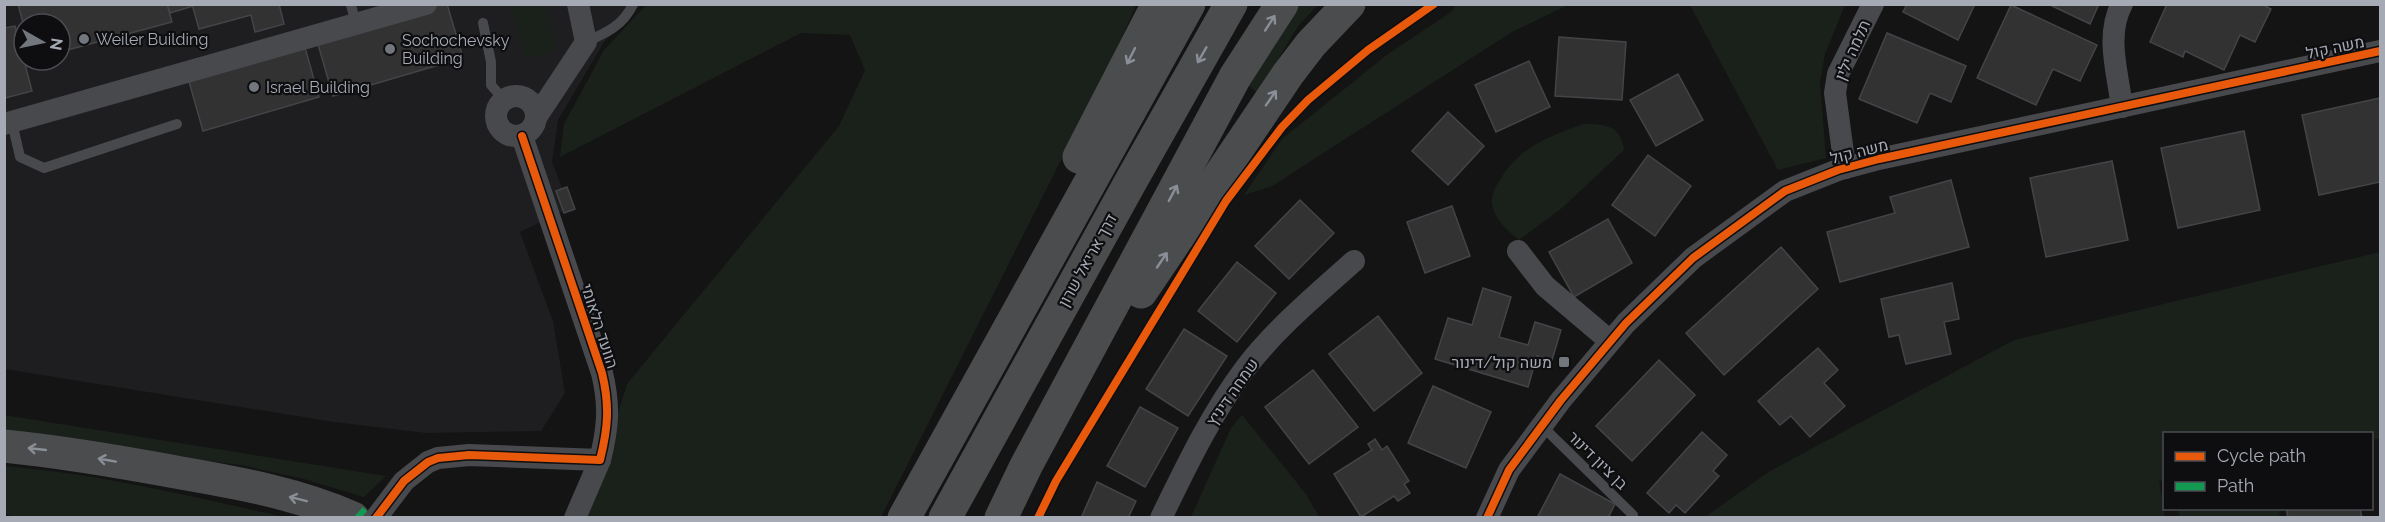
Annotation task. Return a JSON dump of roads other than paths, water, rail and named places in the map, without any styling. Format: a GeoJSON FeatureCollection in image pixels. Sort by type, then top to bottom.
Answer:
{"type":"FeatureCollection","features":[{"type":"Feature","properties":{"kind":"highway"},"geometry":{"type":"LineString","coordinates":[[904,518],[995,318],[1158,4]]}},
{"type":"Feature","properties":{"kind":"highway"},"geometry":{"type":"LineString","coordinates":[[904,518],[1190,4]]}},
{"type":"Feature","properties":{"kind":"highway"},"geometry":{"type":"LineString","coordinates":[[939,518],[1043,300],[1190,4]]}},
{"type":"Feature","properties":{"kind":"highway","name":"דרך אריאל שרון"},"geometry":{"type":"LineString","coordinates":[[945,518],[1231,4]]}},
{"type":"Feature","properties":{"kind":"highway"},"geometry":{"type":"LineString","coordinates":[[1001,518],[1026,466],[1235,77],[1282,4]]}},
{"type":"Feature","properties":{"kind":"highway"},"geometry":{"type":"LineString","coordinates":[[1026,466],[1275,92],[1311,44],[1349,4]]}},
{"type":"Feature","properties":{"kind":"highway"},"geometry":{"type":"LineString","coordinates":[[4,446],[70,453],[230,482],[370,515]]}},
{"type":"Feature","properties":{"kind":"street"},"geometry":{"type":"LineString","coordinates":[[8,123],[354,15],[426,4]]}},
{"type":"Feature","properties":{"kind":"street"},"geometry":{"type":"LineString","coordinates":[[578,4],[581,49],[559,79],[537,116],[533,128],[522,136],[508,135],[498,126],[496,111],[510,97],[548,77],[581,49]]}},
{"type":"Feature","properties":{"kind":"street","name":"תלמה ילין"},"geometry":{"type":"LineString","coordinates":[[1845,168],[1835,93],[1838,74],[1873,4]]}},
{"type":"Feature","properties":{"kind":"street"},"geometry":{"type":"LineString","coordinates":[[2122,4],[2114,24],[2113,41],[2122,107]]}},
{"type":"Feature","properties":{"kind":"street","name":"משה קול"},"geometry":{"type":"LineString","coordinates":[[1487,518],[1509,470],[1610,341],[1636,312],[1693,258],[1785,191],[1806,181],[1845,168],[2380,51]]}},
{"type":"Feature","properties":{"kind":"street"},"geometry":{"type":"LineString","coordinates":[[510,97],[528,99],[533,104],[537,116]]}},
{"type":"Feature","properties":{"kind":"street","name":"הוועד הלאומי"},"geometry":{"type":"LineString","coordinates":[[522,136],[604,383],[608,413],[607,434],[600,460],[575,518]]}},
{"type":"Feature","properties":{"kind":"street"},"geometry":{"type":"LineString","coordinates":[[1518,251],[1545,286],[1610,341]]}},
{"type":"Feature","properties":{"kind":"street","name":"שמחה דיניץ"},"geometry":{"type":"LineString","coordinates":[[1161,518],[1203,433],[1244,370],[1296,314],[1354,261]]}},
{"type":"Feature","properties":{"kind":"street"},"geometry":{"type":"LineString","coordinates":[[370,515],[412,473],[438,458],[469,455],[600,460]]}},
{"type":"Feature","properties":{"kind":"lane"},"geometry":{"type":"LineString","coordinates":[[581,49],[627,17],[633,4]]}},
{"type":"Feature","properties":{"kind":"lane"},"geometry":{"type":"LineString","coordinates":[[483,23],[491,62],[491,85],[510,97]]}},
{"type":"Feature","properties":{"kind":"lane"},"geometry":{"type":"LineString","coordinates":[[8,123],[20,158],[44,168],[177,124]]}},
{"type":"Feature","properties":{"kind":"lane","name":"בן ציון דינור"},"geometry":{"type":"LineString","coordinates":[[1542,426],[1633,515]]}},
{"type":"Feature","properties":{"kind":"place","name":"Weiler Building"},"geometry":{"type":"Point","coordinates":[84,39]}},
{"type":"Feature","properties":{"kind":"place","name":"Sochochevsky Building"},"geometry":{"type":"Point","coordinates":[390,49]}},
{"type":"Feature","properties":{"kind":"place","name":"Israel Building"},"geometry":{"type":"Point","coordinates":[254,87]}},
{"type":"Feature","properties":{"kind":"place","name":"משה קול/דינור"},"geometry":{"type":"Point","coordinates":[1564,362]}}]}
